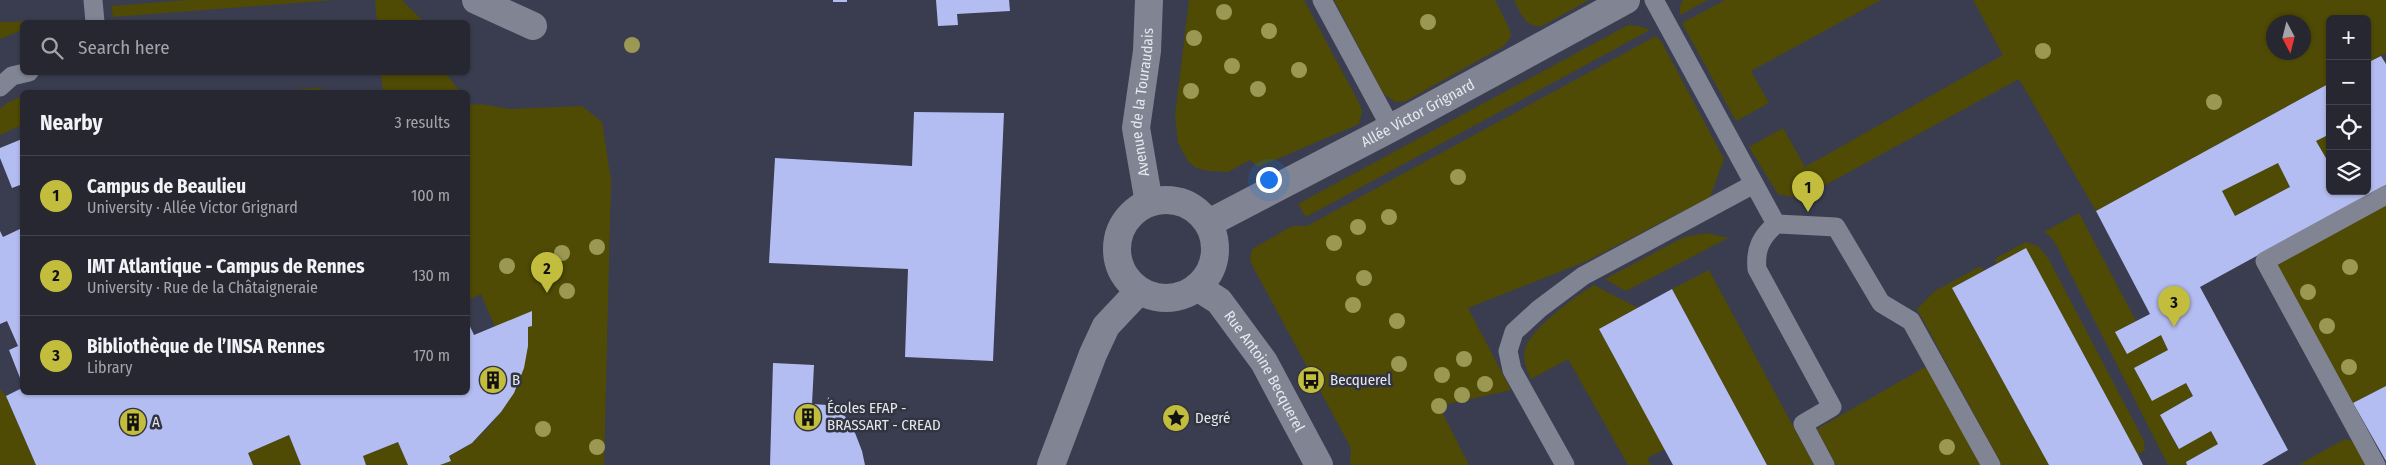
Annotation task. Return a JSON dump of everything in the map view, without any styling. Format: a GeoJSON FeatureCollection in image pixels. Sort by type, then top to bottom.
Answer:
{"type":"FeatureCollection","features":[{"type":"Feature","properties":{"kind":"street"},"geometry":{"type":"LineString","coordinates":[[476,0],[533,26]]}},
{"type":"Feature","properties":{"kind":"street","name":"Avenue de la Touraudais"},"geometry":{"type":"LineString","coordinates":[[1149,0],[1147,51],[1136,128],[1149,203]]}},
{"type":"Feature","properties":{"kind":"street","name":"Allée Victor Grignard"},"geometry":{"type":"LineString","coordinates":[[1209,223],[1391,128],[1626,0]]}},
{"type":"Feature","properties":{"kind":"street"},"geometry":{"type":"LineString","coordinates":[[1161,199],[1176,199],[1187,203],[1209,223],[1214,239],[1215,255],[1212,270],[1197,287],[1182,296],[1165,298],[1152,297],[1139,291],[1128,282],[1121,270],[1117,255],[1118,238],[1128,217],[1137,209],[1161,199]]}},
{"type":"Feature","properties":{"kind":"street","name":"Rue Antoine Becquerel"},"geometry":{"type":"LineString","coordinates":[[1197,287],[1219,301],[1264,362],[1319,465]]}},
{"type":"Feature","properties":{"kind":"street"},"geometry":{"type":"LineString","coordinates":[[1051,465],[1093,354],[1106,326],[1139,291]]}},
{"type":"Feature","properties":{"kind":"lane"},"geometry":{"type":"LineString","coordinates":[[93,0],[95,20]]}},
{"type":"Feature","properties":{"kind":"lane"},"geometry":{"type":"LineString","coordinates":[[1322,0],[1391,128]]}},
{"type":"Feature","properties":{"kind":"lane"},"geometry":{"type":"LineString","coordinates":[[1654,0],[1776,224]]}},
{"type":"Feature","properties":{"kind":"lane"},"geometry":{"type":"LineString","coordinates":[[0,87],[12,76],[20,74]]}},
{"type":"Feature","properties":{"kind":"lane"},"geometry":{"type":"LineString","coordinates":[[1565,465],[1512,370],[1508,351],[1514,332],[1583,276],[1754,184]]}},
{"type":"Feature","properties":{"kind":"lane"},"geometry":{"type":"LineString","coordinates":[[2376,465],[2265,261],[2386,195]]}},
{"type":"Feature","properties":{"kind":"lane"},"geometry":{"type":"LineString","coordinates":[[1825,465],[1803,424],[1832,407],[1758,269],[1756,256],[1759,244],[1765,233],[1776,224],[1836,227],[1875,297],[1886,308],[1906,316],[1915,327],[1991,465]]}},
{"type":"Feature","properties":{"kind":"shaded area"},"geometry":{"type":"Polygon","coordinates":[[[0,0],[2386,0],[2386,465],[0,465],[0,0]]]}},
{"type":"Feature","properties":{"kind":"shaded area"},"geometry":{"type":"Polygon","coordinates":[[[189,0],[335,0],[113,17],[111,6],[189,0]]]}},
{"type":"Feature","properties":{"kind":"shaded area"},"geometry":{"type":"Polygon","coordinates":[[[375,0],[402,0],[422,20],[377,20],[375,0]]]}},
{"type":"Feature","properties":{"kind":"shaded area"},"geometry":{"type":"Polygon","coordinates":[[[1189,0],[1304,0],[1360,105],[1362,112],[1359,124],[1258,167],[1250,160],[1228,172],[1196,168],[1188,161],[1178,143],[1175,116],[1189,0]]]}},
{"type":"Feature","properties":{"kind":"shaded area"},"geometry":{"type":"Polygon","coordinates":[[[1334,0],[1495,0],[1511,36],[1504,46],[1406,101],[1395,102],[1383,93],[1334,0]]]}},
{"type":"Feature","properties":{"kind":"shaded area"},"geometry":{"type":"Polygon","coordinates":[[[1514,0],[1589,0],[1542,26],[1536,26],[1531,25],[1524,19],[1514,0]]]}},
{"type":"Feature","properties":{"kind":"shaded area"},"geometry":{"type":"Polygon","coordinates":[[[1683,0],[1708,0],[1680,15],[1680,6],[1683,0]]]}},
{"type":"Feature","properties":{"kind":"shaded area"},"geometry":{"type":"Polygon","coordinates":[[[1725,0],[1881,0],[1751,71],[1769,103],[1736,121],[1682,23],[1725,0]]]}},
{"type":"Feature","properties":{"kind":"shaded area"},"geometry":{"type":"Polygon","coordinates":[[[1973,0],[2386,0],[2386,53],[2371,61],[2371,15],[2326,15],[2326,85],[2096,211],[2019,79],[1809,194],[1797,198],[1778,194],[1749,147],[1783,128],[1805,167],[2003,55],[1973,0]]]}},
{"type":"Feature","properties":{"kind":"shaded area"},"geometry":{"type":"Polygon","coordinates":[[[20,21],[20,31],[0,39],[0,22],[20,21]]]}},
{"type":"Feature","properties":{"kind":"shaded area"},"geometry":{"type":"Polygon","coordinates":[[[1628,25],[1650,30],[1306,217],[1298,204],[1628,25]]]}},
{"type":"Feature","properties":{"kind":"shaded area"},"geometry":{"type":"Polygon","coordinates":[[[1656,36],[1661,41],[1724,159],[1710,197],[1587,261],[1468,308],[1511,390],[1439,406],[1469,465],[1351,465],[1351,448],[1252,265],[1250,259],[1252,249],[1292,226],[1307,226],[1656,36]]]}},
{"type":"Feature","properties":{"kind":"shaded area"},"geometry":{"type":"Polygon","coordinates":[[[381,75],[447,75],[459,90],[383,90],[381,75]]]}},
{"type":"Feature","properties":{"kind":"shaded area"},"geometry":{"type":"Polygon","coordinates":[[[318,88],[324,90],[292,90],[318,88]]]}},
{"type":"Feature","properties":{"kind":"shaded area"},"geometry":{"type":"Polygon","coordinates":[[[20,97],[20,126],[0,135],[0,109],[7,103],[20,97]]]}},
{"type":"Feature","properties":{"kind":"shaded area"},"geometry":{"type":"Polygon","coordinates":[[[481,104],[510,109],[582,106],[602,122],[611,180],[604,465],[440,465],[451,461],[449,456],[473,442],[506,405],[519,376],[527,344],[528,327],[532,325],[532,312],[495,327],[481,294],[470,299],[470,105],[481,104]]]}},
{"type":"Feature","properties":{"kind":"shaded area"},"geometry":{"type":"Polygon","coordinates":[[[2326,136],[2326,158],[2316,141],[2326,136]]]}},
{"type":"Feature","properties":{"kind":"shaded area"},"geometry":{"type":"Polygon","coordinates":[[[2278,163],[2290,187],[2235,216],[2222,191],[2278,163]]]}},
{"type":"Feature","properties":{"kind":"shaded area"},"geometry":{"type":"Polygon","coordinates":[[[2386,204],[2386,386],[2353,403],[2276,263],[2386,204]]]}},
{"type":"Feature","properties":{"kind":"shaded area"},"geometry":{"type":"Polygon","coordinates":[[[2079,213],[2136,321],[2115,332],[2127,354],[2161,335],[2168,350],[2135,368],[2152,400],[2186,383],[2193,396],[2160,415],[2178,448],[2211,431],[2218,444],[2186,462],[2187,465],[2168,465],[2056,245],[2051,237],[2044,232],[2079,213]]]}},
{"type":"Feature","properties":{"kind":"shaded area"},"geometry":{"type":"Polygon","coordinates":[[[1707,233],[1728,238],[1626,291],[1605,279],[1684,237],[1707,233]]]}},
{"type":"Feature","properties":{"kind":"shaded area"},"geometry":{"type":"Polygon","coordinates":[[[2026,242],[2039,247],[2048,258],[2144,441],[2145,450],[2138,455],[2026,248],[1996,264],[1995,260],[1998,257],[2026,242]]]}},
{"type":"Feature","properties":{"kind":"shaded area"},"geometry":{"type":"Polygon","coordinates":[[[1979,267],[1985,270],[1952,288],[2049,465],[2002,465],[1917,309],[1935,291],[1979,267]]]}},
{"type":"Feature","properties":{"kind":"shaded area"},"geometry":{"type":"Polygon","coordinates":[[[1709,270],[1814,465],[1767,465],[1672,289],[1709,270]]]}},
{"type":"Feature","properties":{"kind":"shaded area"},"geometry":{"type":"Polygon","coordinates":[[[1594,285],[1638,308],[1599,329],[1665,449],[1647,458],[1651,465],[1628,465],[1568,359],[1531,379],[1526,368],[1525,349],[1535,332],[1566,304],[1594,285]]]}},
{"type":"Feature","properties":{"kind":"shaded area"},"geometry":{"type":"Polygon","coordinates":[[[1927,366],[1980,465],[1836,465],[1817,429],[1927,366]]]}},
{"type":"Feature","properties":{"kind":"shaded area"},"geometry":{"type":"Polygon","coordinates":[[[0,389],[6,396],[36,465],[0,465],[0,389]]]}},
{"type":"Feature","properties":{"kind":"shaded area"},"geometry":{"type":"Polygon","coordinates":[[[289,435],[301,465],[253,465],[248,453],[289,435]]]}},
{"type":"Feature","properties":{"kind":"shaded area"},"geometry":{"type":"Polygon","coordinates":[[[2345,439],[2354,442],[2366,465],[2298,465],[2345,439]]]}},
{"type":"Feature","properties":{"kind":"shaded area"},"geometry":{"type":"Polygon","coordinates":[[[398,442],[408,465],[366,465],[363,456],[398,442]]]}},
{"type":"Feature","properties":{"kind":"building"},"geometry":{"type":"Polygon","coordinates":[[[833,0],[847,0],[847,2],[833,2],[833,0]]]}},
{"type":"Feature","properties":{"kind":"building"},"geometry":{"type":"Polygon","coordinates":[[[936,0],[1009,0],[1010,11],[957,14],[958,25],[938,26],[936,0]]]}},
{"type":"Feature","properties":{"kind":"building"},"geometry":{"type":"Polygon","coordinates":[[[2381,56],[2386,64],[2386,185],[2371,193],[2371,61],[2381,56]]]}},
{"type":"Feature","properties":{"kind":"building"},"geometry":{"type":"Polygon","coordinates":[[[2326,85],[2326,136],[2316,141],[2326,158],[2326,195],[2368,195],[2200,287],[2288,450],[2262,465],[2187,465],[2186,462],[2218,444],[2211,431],[2179,449],[2160,415],[2193,396],[2186,383],[2152,401],[2134,368],[2168,350],[2161,335],[2127,354],[2115,332],[2150,314],[2096,211],[2326,85]],[[2278,163],[2222,191],[2235,216],[2290,187],[2278,163]]]}},
{"type":"Feature","properties":{"kind":"building"},"geometry":{"type":"Polygon","coordinates":[[[914,112],[1004,113],[993,361],[905,357],[908,269],[769,263],[775,158],[912,166],[914,112]]]}},
{"type":"Feature","properties":{"kind":"building"},"geometry":{"type":"Polygon","coordinates":[[[20,140],[20,185],[12,188],[0,158],[0,148],[20,140]]]}},
{"type":"Feature","properties":{"kind":"building"},"geometry":{"type":"Polygon","coordinates":[[[20,229],[20,378],[9,350],[18,346],[7,321],[0,324],[0,231],[3,237],[20,229]]]}},
{"type":"Feature","properties":{"kind":"building"},"geometry":{"type":"Polygon","coordinates":[[[2026,248],[2143,465],[2049,465],[1952,288],[2026,248]]]}},
{"type":"Feature","properties":{"kind":"building"},"geometry":{"type":"Polygon","coordinates":[[[1672,289],[1767,465],[1673,465],[1599,329],[1672,289]]]}},
{"type":"Feature","properties":{"kind":"building"},"geometry":{"type":"Polygon","coordinates":[[[532,311],[532,326],[528,327],[528,346],[524,368],[514,393],[501,412],[472,443],[449,456],[451,461],[440,465],[408,465],[398,442],[363,456],[366,465],[301,465],[289,435],[248,453],[253,465],[36,465],[6,396],[20,389],[20,395],[470,395],[470,326],[474,335],[532,311]]]}},
{"type":"Feature","properties":{"kind":"building","name":"Écoles EFAP - BRASSART - CREAD"},"geometry":{"type":"Polygon","coordinates":[[[773,363],[814,365],[812,404],[827,405],[828,397],[838,408],[852,425],[865,465],[770,465],[773,363]]]}},
{"type":"Feature","properties":{"kind":"building"},"geometry":{"type":"Polygon","coordinates":[[[2386,386],[2386,461],[2353,403],[2386,386]]]}},
{"type":"Feature","properties":{"kind":"place","name":"Campus de Beaulieu"},"geometry":{"type":"Point","coordinates":[1808,212]}},
{"type":"Feature","properties":{"kind":"place","name":"IMT Atlantique - Campus de Rennes"},"geometry":{"type":"Point","coordinates":[547,293]}},
{"type":"Feature","properties":{"kind":"place","name":"Bibliothèque de l’INSA Rennes"},"geometry":{"type":"Point","coordinates":[2174,327]}},
{"type":"Feature","properties":{"kind":"place","name":"B"},"geometry":{"type":"Point","coordinates":[493,380]}},
{"type":"Feature","properties":{"kind":"place","name":"Becquerel"},"geometry":{"type":"Point","coordinates":[1311,380]}},
{"type":"Feature","properties":{"kind":"place","name":"Écoles EFAP - BRASSART - CREAD"},"geometry":{"type":"Point","coordinates":[808,417]}},
{"type":"Feature","properties":{"kind":"place","name":"Degré"},"geometry":{"type":"Point","coordinates":[1176,418]}},
{"type":"Feature","properties":{"kind":"place","name":"A"},"geometry":{"type":"Point","coordinates":[133,422]}}]}
